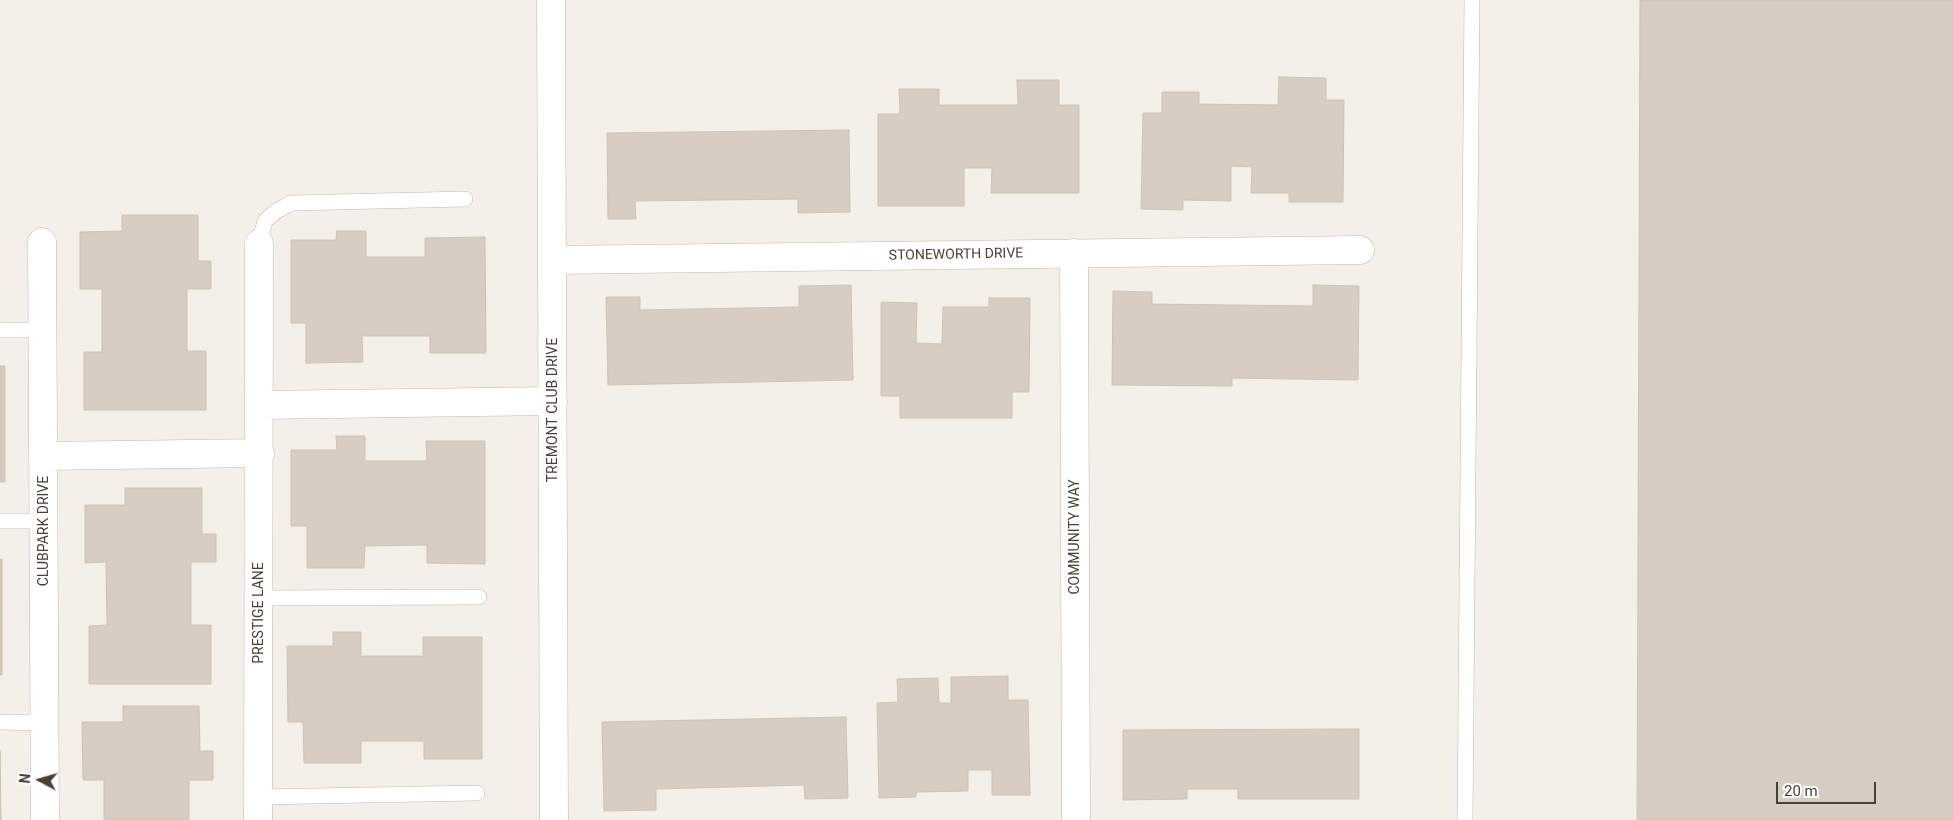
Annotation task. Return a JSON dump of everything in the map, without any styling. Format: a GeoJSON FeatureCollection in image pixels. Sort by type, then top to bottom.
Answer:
{"type":"FeatureCollection","features":[{"type":"Feature","properties":{"kind":"street","name":"TREMONT CLUB DRIVE"},"geometry":{"type":"LineString","coordinates":[[551,0],[554,820]]}},
{"type":"Feature","properties":{"kind":"street","name":"CLUBPARK DRIVE"},"geometry":{"type":"LineString","coordinates":[[42,242],[45,820]]}},
{"type":"Feature","properties":{"kind":"street","name":"PRESTIGE LANE"},"geometry":{"type":"LineString","coordinates":[[258,808],[259,244]]}},
{"type":"Feature","properties":{"kind":"street","name":"STONEWORTH DRIVE"},"geometry":{"type":"LineString","coordinates":[[552,260],[1360,250]]}},
{"type":"Feature","properties":{"kind":"street","name":"COMMUNITY WAY"},"geometry":{"type":"LineString","coordinates":[[1074,253],[1076,820]]}},
{"type":"Feature","properties":{"kind":"street"},"geometry":{"type":"LineString","coordinates":[[260,405],[553,401]]}},
{"type":"Feature","properties":{"kind":"street"},"geometry":{"type":"LineString","coordinates":[[43,456],[260,452]]}},
{"type":"Feature","properties":{"kind":"lane"},"geometry":{"type":"LineString","coordinates":[[1465,820],[1472,0]]}},
{"type":"Feature","properties":{"kind":"lane"},"geometry":{"type":"LineString","coordinates":[[259,244],[265,221],[275,212],[291,203],[465,199]]}},
{"type":"Feature","properties":{"kind":"lane"},"geometry":{"type":"LineString","coordinates":[[0,330],[42,330]]}},
{"type":"Feature","properties":{"kind":"lane"},"geometry":{"type":"LineString","coordinates":[[0,521],[44,521]]}},
{"type":"Feature","properties":{"kind":"lane"},"geometry":{"type":"LineString","coordinates":[[259,598],[479,597]]}},
{"type":"Feature","properties":{"kind":"lane"},"geometry":{"type":"LineString","coordinates":[[0,722],[44,723]]}},
{"type":"Feature","properties":{"kind":"lane"},"geometry":{"type":"LineString","coordinates":[[258,808],[477,793]]}},
{"type":"Feature","properties":{"kind":"building"},"geometry":{"type":"Polygon","coordinates":[[[1640,0],[1953,0],[1953,820],[1637,820],[1640,0]]]}},
{"type":"Feature","properties":{"kind":"building"},"geometry":{"type":"Polygon","coordinates":[[[1279,77],[1326,78],[1326,100],[1344,100],[1343,202],[1289,202],[1289,193],[1251,193],[1252,167],[1231,166],[1231,201],[1183,200],[1183,210],[1141,209],[1143,113],[1162,113],[1162,92],[1199,92],[1199,104],[1278,105],[1279,77]]]}},
{"type":"Feature","properties":{"kind":"building"},"geometry":{"type":"Polygon","coordinates":[[[1017,80],[1059,80],[1059,105],[1079,105],[1079,193],[991,193],[992,168],[964,168],[964,206],[878,206],[878,114],[900,114],[899,89],[939,89],[939,105],[1018,105],[1017,80]]]}},
{"type":"Feature","properties":{"kind":"building"},"geometry":{"type":"Polygon","coordinates":[[[849,130],[850,212],[798,213],[798,199],[635,201],[636,219],[608,219],[607,133],[849,130]]]}},
{"type":"Feature","properties":{"kind":"building"},"geometry":{"type":"Polygon","coordinates":[[[122,215],[198,215],[198,261],[211,261],[211,289],[187,289],[187,351],[206,351],[206,410],[84,410],[84,352],[102,352],[102,289],[80,289],[80,232],[122,231],[122,215]]]}},
{"type":"Feature","properties":{"kind":"building"},"geometry":{"type":"Polygon","coordinates":[[[337,231],[366,231],[366,257],[425,257],[425,238],[485,237],[486,353],[430,353],[430,336],[362,336],[363,362],[306,363],[306,323],[291,323],[291,240],[336,240],[337,231]]]}},
{"type":"Feature","properties":{"kind":"building"},"geometry":{"type":"Polygon","coordinates":[[[851,285],[853,380],[608,385],[606,297],[640,297],[640,310],[799,307],[799,286],[851,285]]]}},
{"type":"Feature","properties":{"kind":"building"},"geometry":{"type":"Polygon","coordinates":[[[1313,285],[1359,286],[1358,380],[1232,378],[1232,386],[1112,385],[1113,291],[1152,292],[1152,304],[1313,306],[1313,285]]]}},
{"type":"Feature","properties":{"kind":"building"},"geometry":{"type":"Polygon","coordinates":[[[989,298],[1030,298],[1029,392],[1012,392],[1012,418],[900,418],[900,396],[881,396],[881,302],[917,303],[916,343],[942,344],[943,307],[989,307],[989,298]]]}},
{"type":"Feature","properties":{"kind":"building"},"geometry":{"type":"Polygon","coordinates":[[[0,366],[5,366],[5,482],[0,482],[0,366]]]}},
{"type":"Feature","properties":{"kind":"building"},"geometry":{"type":"Polygon","coordinates":[[[336,436],[365,436],[365,461],[427,461],[426,441],[485,441],[485,564],[427,563],[427,545],[365,546],[364,568],[307,568],[307,526],[291,526],[291,450],[337,450],[336,436]]]}},
{"type":"Feature","properties":{"kind":"building"},"geometry":{"type":"Polygon","coordinates":[[[125,488],[202,488],[202,534],[216,534],[216,562],[191,562],[191,625],[211,625],[211,684],[89,684],[89,626],[107,625],[106,562],[85,563],[85,505],[125,505],[125,488]]]}},
{"type":"Feature","properties":{"kind":"building"},"geometry":{"type":"Polygon","coordinates":[[[0,559],[2,559],[2,675],[0,675],[0,559]]]}},
{"type":"Feature","properties":{"kind":"building"},"geometry":{"type":"Polygon","coordinates":[[[333,632],[361,632],[361,656],[423,656],[423,637],[482,637],[482,759],[424,759],[424,741],[361,741],[361,763],[304,763],[303,722],[288,722],[287,646],[333,646],[333,632]]]}},
{"type":"Feature","properties":{"kind":"building"},"geometry":{"type":"Polygon","coordinates":[[[1008,676],[1008,700],[1028,700],[1030,795],[992,795],[992,770],[968,770],[968,791],[916,792],[916,797],[879,798],[877,703],[898,702],[897,679],[938,678],[939,703],[951,703],[951,677],[1008,676]]]}},
{"type":"Feature","properties":{"kind":"building"},"geometry":{"type":"Polygon","coordinates":[[[123,706],[199,706],[200,751],[213,751],[213,780],[189,780],[189,820],[104,820],[104,780],[83,780],[82,722],[123,722],[123,706]]]}},
{"type":"Feature","properties":{"kind":"building"},"geometry":{"type":"Polygon","coordinates":[[[846,717],[848,798],[805,799],[804,785],[656,789],[656,810],[604,811],[602,722],[846,717]]]}},
{"type":"Feature","properties":{"kind":"building"},"geometry":{"type":"Polygon","coordinates":[[[1359,729],[1359,799],[1238,799],[1238,789],[1187,789],[1187,799],[1123,800],[1123,730],[1359,729]]]}},
{"type":"Feature","properties":{"kind":"building"},"geometry":{"type":"Polygon","coordinates":[[[0,751],[1,820],[0,820],[0,751]]]}}]}
